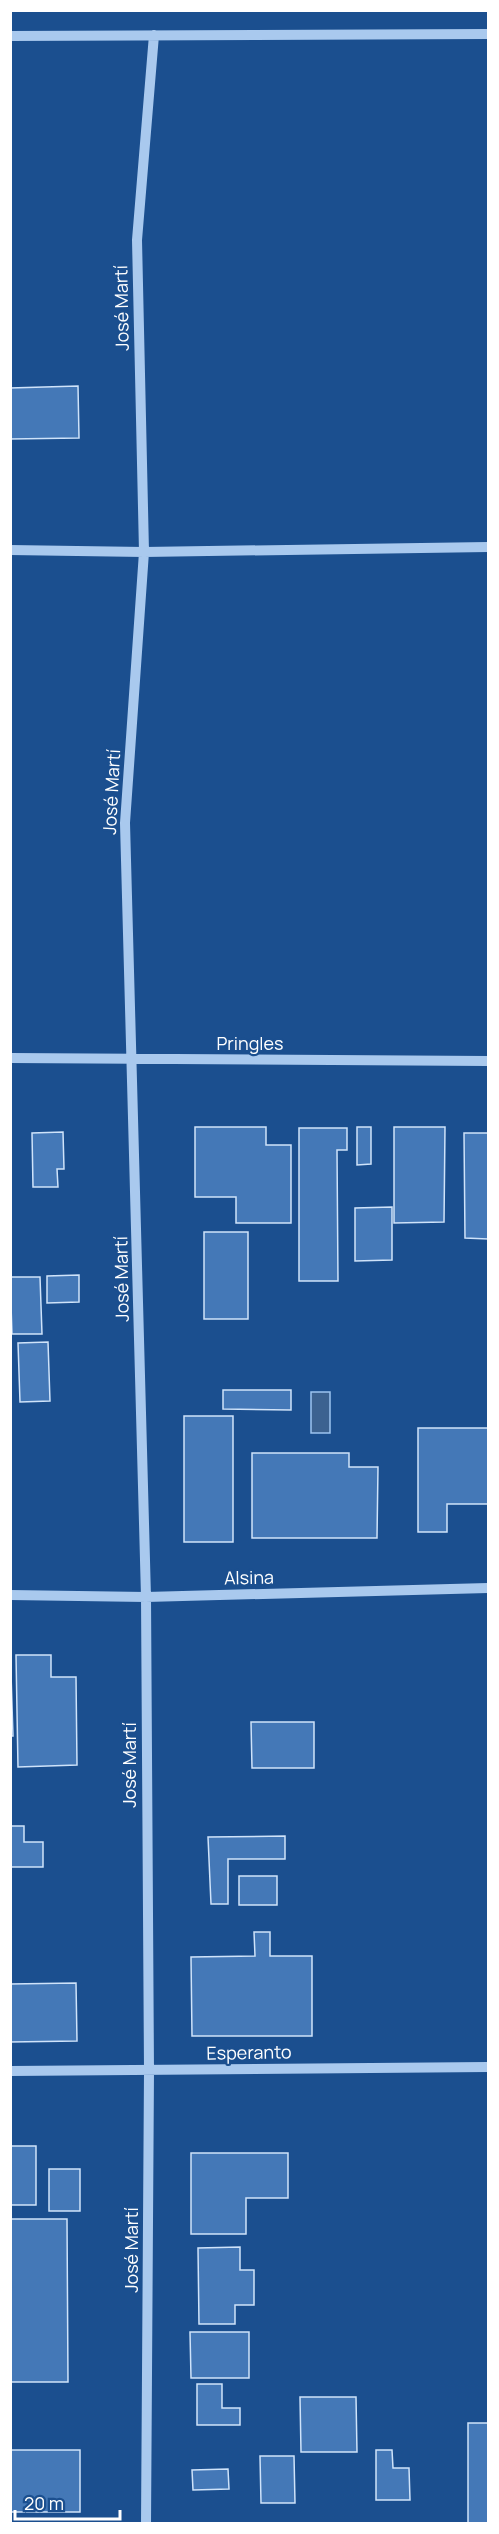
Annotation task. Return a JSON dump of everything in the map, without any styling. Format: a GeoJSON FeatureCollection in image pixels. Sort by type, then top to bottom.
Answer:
{"type":"FeatureCollection","features":[{"type":"Feature","properties":{"kind":"street"},"geometry":{"type":"LineString","coordinates":[[10,36],[489,34]]}},
{"type":"Feature","properties":{"kind":"street","name":"José Martí"},"geometry":{"type":"LineString","coordinates":[[146,2523],[149,2071],[146,1597],[125,823],[144,552],[138,240],[154,35]]}},
{"type":"Feature","properties":{"kind":"street"},"geometry":{"type":"LineString","coordinates":[[10,550],[144,552],[489,547]]}},
{"type":"Feature","properties":{"kind":"street","name":"Pringles"},"geometry":{"type":"LineString","coordinates":[[10,1058],[489,1061]]}},
{"type":"Feature","properties":{"kind":"street","name":"Alsina"},"geometry":{"type":"LineString","coordinates":[[10,1595],[146,1597],[489,1588]]}},
{"type":"Feature","properties":{"kind":"street","name":"Esperanto"},"geometry":{"type":"LineString","coordinates":[[10,2071],[489,2067]]}},
{"type":"Feature","properties":{"kind":"water"},"geometry":{"type":"Polygon","coordinates":[[[311,1392],[330,1392],[330,1433],[311,1433],[311,1392]]]}},
{"type":"Feature","properties":{"kind":"building"},"geometry":{"type":"Polygon","coordinates":[[[78,386],[79,438],[10,439],[10,388],[78,386]]]}},
{"type":"Feature","properties":{"kind":"building"},"geometry":{"type":"Polygon","coordinates":[[[195,1127],[266,1127],[266,1145],[291,1145],[291,1223],[236,1223],[236,1197],[195,1197],[195,1127]]]}},
{"type":"Feature","properties":{"kind":"building"},"geometry":{"type":"Polygon","coordinates":[[[357,1127],[371,1127],[371,1164],[357,1165],[357,1127]]]}},
{"type":"Feature","properties":{"kind":"building"},"geometry":{"type":"Polygon","coordinates":[[[394,1127],[445,1127],[444,1222],[394,1223],[394,1127]]]}},
{"type":"Feature","properties":{"kind":"building"},"geometry":{"type":"Polygon","coordinates":[[[299,1128],[347,1128],[347,1150],[337,1150],[338,1281],[299,1281],[299,1128]]]}},
{"type":"Feature","properties":{"kind":"building"},"geometry":{"type":"Polygon","coordinates":[[[63,1132],[64,1169],[57,1169],[58,1187],[33,1187],[32,1133],[63,1132]]]}},
{"type":"Feature","properties":{"kind":"building"},"geometry":{"type":"Polygon","coordinates":[[[464,1133],[488,1133],[488,1239],[465,1238],[464,1133]]]}},
{"type":"Feature","properties":{"kind":"building"},"geometry":{"type":"Polygon","coordinates":[[[392,1207],[392,1260],[355,1261],[355,1208],[392,1207]]]}},
{"type":"Feature","properties":{"kind":"building"},"geometry":{"type":"Polygon","coordinates":[[[204,1232],[248,1232],[248,1319],[204,1319],[204,1232]]]}},
{"type":"Feature","properties":{"kind":"building"},"geometry":{"type":"Polygon","coordinates":[[[79,1275],[79,1302],[47,1303],[47,1276],[79,1275]]]}},
{"type":"Feature","properties":{"kind":"building"},"geometry":{"type":"Polygon","coordinates":[[[10,1277],[40,1277],[42,1334],[12,1334],[10,1277]]]}},
{"type":"Feature","properties":{"kind":"building"},"geometry":{"type":"Polygon","coordinates":[[[48,1342],[50,1401],[20,1402],[18,1343],[48,1342]]]}},
{"type":"Feature","properties":{"kind":"building"},"geometry":{"type":"Polygon","coordinates":[[[223,1390],[291,1390],[291,1410],[223,1409],[223,1390]]]}},
{"type":"Feature","properties":{"kind":"building"},"geometry":{"type":"Polygon","coordinates":[[[184,1416],[233,1416],[233,1542],[184,1542],[184,1416]]]}},
{"type":"Feature","properties":{"kind":"building"},"geometry":{"type":"Polygon","coordinates":[[[418,1428],[488,1428],[488,1504],[447,1504],[447,1532],[418,1532],[418,1428]]]}},
{"type":"Feature","properties":{"kind":"building"},"geometry":{"type":"Polygon","coordinates":[[[252,1453],[349,1453],[349,1467],[378,1467],[377,1538],[252,1538],[252,1453]]]}},
{"type":"Feature","properties":{"kind":"building"},"geometry":{"type":"Polygon","coordinates":[[[16,1655],[51,1655],[51,1677],[76,1677],[77,1765],[18,1767],[16,1655]]]}},
{"type":"Feature","properties":{"kind":"building"},"geometry":{"type":"Polygon","coordinates":[[[11,1674],[13,1736],[10,1736],[11,1674]]]}},
{"type":"Feature","properties":{"kind":"building"},"geometry":{"type":"Polygon","coordinates":[[[251,1722],[314,1722],[314,1768],[252,1768],[251,1722]]]}},
{"type":"Feature","properties":{"kind":"building"},"geometry":{"type":"Polygon","coordinates":[[[10,1826],[24,1826],[24,1842],[43,1842],[43,1867],[10,1867],[10,1826]]]}},
{"type":"Feature","properties":{"kind":"building"},"geometry":{"type":"Polygon","coordinates":[[[285,1836],[285,1859],[228,1859],[228,1904],[211,1904],[208,1837],[285,1836]]]}},
{"type":"Feature","properties":{"kind":"building"},"geometry":{"type":"Polygon","coordinates":[[[239,1876],[277,1876],[277,1905],[239,1905],[239,1876]]]}},
{"type":"Feature","properties":{"kind":"building"},"geometry":{"type":"Polygon","coordinates":[[[254,1932],[270,1932],[270,1956],[312,1956],[312,2036],[192,2036],[191,1957],[255,1956],[254,1932]]]}},
{"type":"Feature","properties":{"kind":"building"},"geometry":{"type":"Polygon","coordinates":[[[76,1983],[77,2041],[10,2042],[10,1984],[76,1983]]]}},
{"type":"Feature","properties":{"kind":"building"},"geometry":{"type":"Polygon","coordinates":[[[10,2146],[36,2146],[36,2205],[10,2205],[10,2146]]]}},
{"type":"Feature","properties":{"kind":"building"},"geometry":{"type":"Polygon","coordinates":[[[191,2153],[288,2153],[288,2198],[246,2198],[246,2234],[191,2234],[191,2153]]]}},
{"type":"Feature","properties":{"kind":"building"},"geometry":{"type":"Polygon","coordinates":[[[49,2169],[80,2169],[80,2211],[49,2211],[49,2169]]]}},
{"type":"Feature","properties":{"kind":"building"},"geometry":{"type":"Polygon","coordinates":[[[10,2219],[67,2219],[68,2382],[10,2382],[10,2219]]]}},
{"type":"Feature","properties":{"kind":"building"},"geometry":{"type":"Polygon","coordinates":[[[240,2247],[240,2270],[254,2270],[254,2305],[235,2305],[235,2324],[199,2324],[198,2248],[240,2247]]]}},
{"type":"Feature","properties":{"kind":"building"},"geometry":{"type":"Polygon","coordinates":[[[190,2332],[249,2332],[249,2378],[191,2378],[190,2332]]]}},
{"type":"Feature","properties":{"kind":"building"},"geometry":{"type":"Polygon","coordinates":[[[197,2384],[222,2384],[222,2408],[240,2408],[240,2425],[197,2425],[197,2384]]]}},
{"type":"Feature","properties":{"kind":"building"},"geometry":{"type":"Polygon","coordinates":[[[300,2397],[356,2397],[357,2452],[301,2452],[300,2397]]]}},
{"type":"Feature","properties":{"kind":"building"},"geometry":{"type":"Polygon","coordinates":[[[468,2423],[488,2423],[488,2523],[468,2523],[468,2423]]]}},
{"type":"Feature","properties":{"kind":"building"},"geometry":{"type":"Polygon","coordinates":[[[10,2450],[80,2450],[80,2512],[10,2512],[10,2450]]]}},
{"type":"Feature","properties":{"kind":"building"},"geometry":{"type":"Polygon","coordinates":[[[376,2450],[392,2450],[393,2468],[409,2468],[410,2500],[376,2500],[376,2450]]]}},
{"type":"Feature","properties":{"kind":"building"},"geometry":{"type":"Polygon","coordinates":[[[260,2456],[294,2456],[295,2503],[261,2503],[260,2456]]]}},
{"type":"Feature","properties":{"kind":"building"},"geometry":{"type":"Polygon","coordinates":[[[228,2469],[229,2489],[193,2490],[192,2470],[228,2469]]]}}]}
